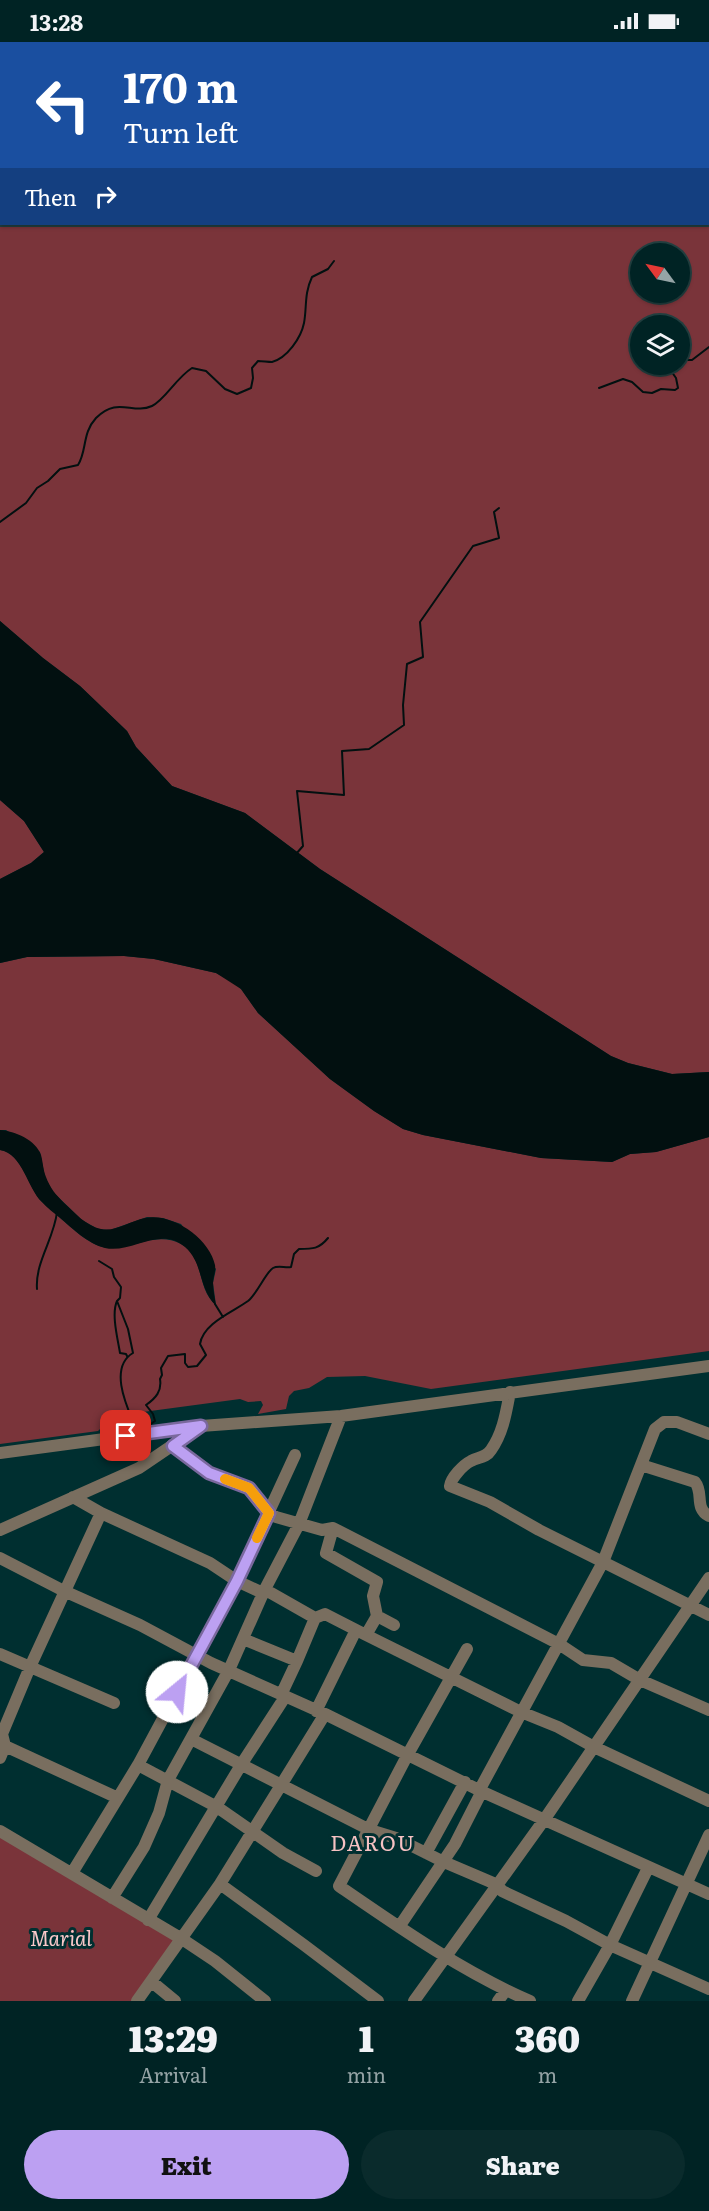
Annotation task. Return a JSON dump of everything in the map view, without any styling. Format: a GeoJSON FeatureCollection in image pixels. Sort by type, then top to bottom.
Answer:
{"type":"FeatureCollection","features":[{"type":"Feature","properties":{"kind":"street"},"geometry":{"type":"LineString","coordinates":[[0,1453],[201,1426],[341,1416],[709,1366]]}},
{"type":"Feature","properties":{"kind":"street"},"geometry":{"type":"LineString","coordinates":[[510,1392],[502,1433],[490,1452],[486,1456],[470,1461],[453,1478],[450,1486],[490,1502],[539,1530],[709,1616]]}},
{"type":"Feature","properties":{"kind":"street"},"geometry":{"type":"LineString","coordinates":[[112,1898],[144,1847],[159,1813],[168,1780],[229,1670],[264,1591],[299,1524],[341,1416]]}},
{"type":"Feature","properties":{"kind":"street"},"geometry":{"type":"LineString","coordinates":[[399,1927],[455,1844],[481,1793],[480,1789],[603,1562],[655,1430],[664,1422],[677,1422],[709,1434]]}},
{"type":"Feature","properties":{"kind":"street"},"geometry":{"type":"LineString","coordinates":[[0,1530],[139,1468],[201,1426]]}},
{"type":"Feature","properties":{"kind":"street"},"geometry":{"type":"LineString","coordinates":[[173,1446],[209,1473],[249,1488],[269,1513],[287,1521],[322,1530],[333,1528],[559,1644],[583,1660],[610,1663],[640,1680],[709,1710]]}},
{"type":"Feature","properties":{"kind":"street"},"geometry":{"type":"LineString","coordinates":[[72,1873],[138,1766],[197,1656],[237,1581],[295,1455]]}},
{"type":"Feature","properties":{"kind":"street"},"geometry":{"type":"LineString","coordinates":[[641,1466],[695,1482],[700,1489],[700,1508],[709,1516]]}},
{"type":"Feature","properties":{"kind":"street"},"geometry":{"type":"LineString","coordinates":[[73,1497],[101,1513],[210,1563],[237,1581],[263,1593],[264,1591],[315,1617],[325,1614],[522,1712],[558,1727],[594,1748],[709,1801]]}},
{"type":"Feature","properties":{"kind":"street"},"geometry":{"type":"LineString","coordinates":[[0,1758],[2,1738],[30,1667],[101,1513]]}},
{"type":"Feature","properties":{"kind":"street"},"geometry":{"type":"LineString","coordinates":[[333,1528],[326,1553],[377,1582],[374,1596],[377,1616]]}},
{"type":"Feature","properties":{"kind":"street"},"geometry":{"type":"LineString","coordinates":[[0,1558],[64,1591],[140,1625],[197,1656],[320,1712],[544,1820],[709,1894]]}},
{"type":"Feature","properties":{"kind":"street"},"geometry":{"type":"LineString","coordinates":[[414,2001],[544,1820],[709,1578]]}},
{"type":"Feature","properties":{"kind":"street"},"geometry":{"type":"LineString","coordinates":[[377,1616],[394,1625]]}},
{"type":"Feature","properties":{"kind":"street"},"geometry":{"type":"LineString","coordinates":[[137,2001],[182,1940],[253,1833],[282,1785],[361,1633],[377,1616]]}},
{"type":"Feature","properties":{"kind":"street"},"geometry":{"type":"LineString","coordinates":[[148,1920],[283,1696],[315,1617]]}},
{"type":"Feature","properties":{"kind":"street"},"geometry":{"type":"LineString","coordinates":[[243,1639],[297,1661]]}},
{"type":"Feature","properties":{"kind":"street"},"geometry":{"type":"LineString","coordinates":[[467,1649],[408,1754],[339,1886],[447,1956],[530,2001]]}},
{"type":"Feature","properties":{"kind":"street"},"geometry":{"type":"LineString","coordinates":[[0,1654],[114,1703]]}},
{"type":"Feature","properties":{"kind":"street"},"geometry":{"type":"LineString","coordinates":[[2,1738],[118,1798]]}},
{"type":"Feature","properties":{"kind":"street"},"geometry":{"type":"LineString","coordinates":[[191,1739],[370,1830],[396,1838],[498,1885],[502,1891],[566,1920],[610,1945],[709,1989]]}},
{"type":"Feature","properties":{"kind":"street"},"geometry":{"type":"LineString","coordinates":[[138,1766],[217,1807],[283,1853],[316,1871]]}},
{"type":"Feature","properties":{"kind":"street"},"geometry":{"type":"LineString","coordinates":[[426,1853],[465,1782]]}},
{"type":"Feature","properties":{"kind":"street"},"geometry":{"type":"LineString","coordinates":[[0,1831],[215,1961],[265,2001]]}},
{"type":"Feature","properties":{"kind":"street"},"geometry":{"type":"LineString","coordinates":[[632,2001],[709,1834]]}},
{"type":"Feature","properties":{"kind":"street"},"geometry":{"type":"LineString","coordinates":[[578,2001],[610,1945],[648,1868]]}},
{"type":"Feature","properties":{"kind":"street"},"geometry":{"type":"LineString","coordinates":[[220,1884],[378,2001]]}},
{"type":"Feature","properties":{"kind":"street"},"geometry":{"type":"LineString","coordinates":[[152,1982],[175,2001]]}},
{"type":"Feature","properties":{"kind":"street"},"geometry":{"type":"LineString","coordinates":[[498,2001],[506,1990]]}},
{"type":"Feature","properties":{"kind":"green space"},"geometry":{"type":"Polygon","coordinates":[[[0,225],[709,225],[709,1072],[672,1074],[628,1063],[611,1056],[320,869],[245,813],[172,786],[136,747],[127,731],[80,686],[0,621],[0,225]]]}},
{"type":"Feature","properties":{"kind":"green space"},"geometry":{"type":"Polygon","coordinates":[[[0,800],[24,821],[44,852],[31,863],[0,879],[0,800]]]}},
{"type":"Feature","properties":{"kind":"green space"},"geometry":{"type":"Polygon","coordinates":[[[124,956],[154,959],[216,973],[233,982],[241,989],[258,1013],[330,1079],[403,1129],[541,1158],[612,1162],[630,1154],[656,1152],[709,1137],[709,1351],[431,1389],[365,1376],[327,1377],[309,1388],[294,1391],[289,1396],[286,1409],[258,1414],[263,1405],[261,1401],[248,1402],[240,1399],[128,1414],[110,1419],[98,1431],[0,1444],[0,1150],[8,1153],[20,1165],[42,1202],[76,1232],[96,1245],[118,1248],[163,1239],[181,1244],[194,1257],[205,1291],[216,1305],[213,1283],[216,1269],[181,1224],[163,1218],[147,1217],[110,1230],[98,1229],[82,1220],[53,1192],[45,1177],[40,1152],[6,1130],[0,1130],[0,963],[27,957],[124,956]]]}},
{"type":"Feature","properties":{"kind":"green space","name":"Marial"},"geometry":{"type":"Polygon","coordinates":[[[0,1834],[179,1940],[133,2001],[0,2001],[0,1834]]]}},
{"type":"Feature","properties":{"kind":"shaded area"},"geometry":{"type":"Polygon","coordinates":[[[0,621],[80,686],[127,731],[136,747],[172,786],[245,813],[320,869],[611,1056],[628,1063],[672,1074],[709,1072],[709,1137],[656,1152],[630,1154],[612,1162],[541,1158],[423,1135],[403,1129],[330,1079],[258,1013],[241,989],[216,973],[154,959],[124,956],[27,957],[0,963],[0,879],[31,863],[44,852],[24,821],[0,800],[0,621]]]}},
{"type":"Feature","properties":{"kind":"shaded area"},"geometry":{"type":"Polygon","coordinates":[[[0,1130],[18,1134],[35,1145],[41,1155],[49,1185],[61,1200],[90,1225],[107,1230],[139,1219],[156,1217],[178,1223],[198,1237],[212,1255],[215,1265],[213,1283],[216,1306],[206,1292],[191,1254],[175,1241],[156,1239],[115,1249],[105,1248],[92,1243],[75,1231],[37,1196],[14,1158],[0,1150],[0,1130]]]}},
{"type":"Feature","properties":{"kind":"waterway"},"geometry":{"type":"LineString","coordinates":[[0,522],[26,503],[37,488],[60,469],[78,465],[92,424],[96,418],[111,408],[138,409],[152,406],[192,368],[206,371],[225,389],[237,394],[251,388],[252,368],[258,361],[278,360],[297,341],[304,323],[309,283],[312,277],[328,269],[334,261]]}},
{"type":"Feature","properties":{"kind":"waterway"},"geometry":{"type":"LineString","coordinates":[[690,360],[709,347]]}},
{"type":"Feature","properties":{"kind":"waterway"},"geometry":{"type":"LineString","coordinates":[[599,388],[623,379],[632,382],[643,392],[652,393],[661,389],[675,390],[678,388],[674,375]]}},
{"type":"Feature","properties":{"kind":"waterway"},"geometry":{"type":"LineString","coordinates":[[296,854],[303,846],[297,791],[344,795],[342,751],[369,749],[404,725],[403,705],[407,664],[423,657],[420,622],[473,546],[499,538],[494,512],[499,508]]}},
{"type":"Feature","properties":{"kind":"waterway"},"geometry":{"type":"LineString","coordinates":[[37,1289],[39,1269],[57,1212]]}},
{"type":"Feature","properties":{"kind":"waterway"},"geometry":{"type":"LineString","coordinates":[[99,1261],[112,1269],[121,1287],[120,1298],[117,1301],[128,1329],[133,1353],[122,1367],[122,1387],[134,1424],[145,1428],[155,1421],[146,1405],[159,1391],[161,1368],[168,1356],[185,1354],[185,1363],[188,1367],[197,1366],[206,1355],[200,1344],[202,1337],[213,1324],[248,1301],[273,1268],[291,1267],[294,1254],[299,1249],[315,1248],[328,1238]]}},
{"type":"Feature","properties":{"kind":"waterway"},"geometry":{"type":"LineString","coordinates":[[117,1301],[115,1320],[120,1353],[127,1356]]}},
{"type":"Feature","properties":{"kind":"waterway"},"geometry":{"type":"LineString","coordinates":[[215,1304],[223,1317]]}},
{"type":"Feature","properties":{"kind":"slow traffic"},"geometry":{"type":"LineString","coordinates":[[225,1479],[249,1488],[269,1513],[257,1538]]}},
{"type":"Feature","properties":{"kind":"district","name":"DAROU"},"geometry":{"type":"Point","coordinates":[373,1844]}},
{"type":"Feature","properties":{"kind":"route"},"geometry":{"type":"LineString","coordinates":[[126,1436],[201,1426],[173,1446],[209,1473],[249,1488],[269,1513],[237,1581],[177,1692]]}}]}
